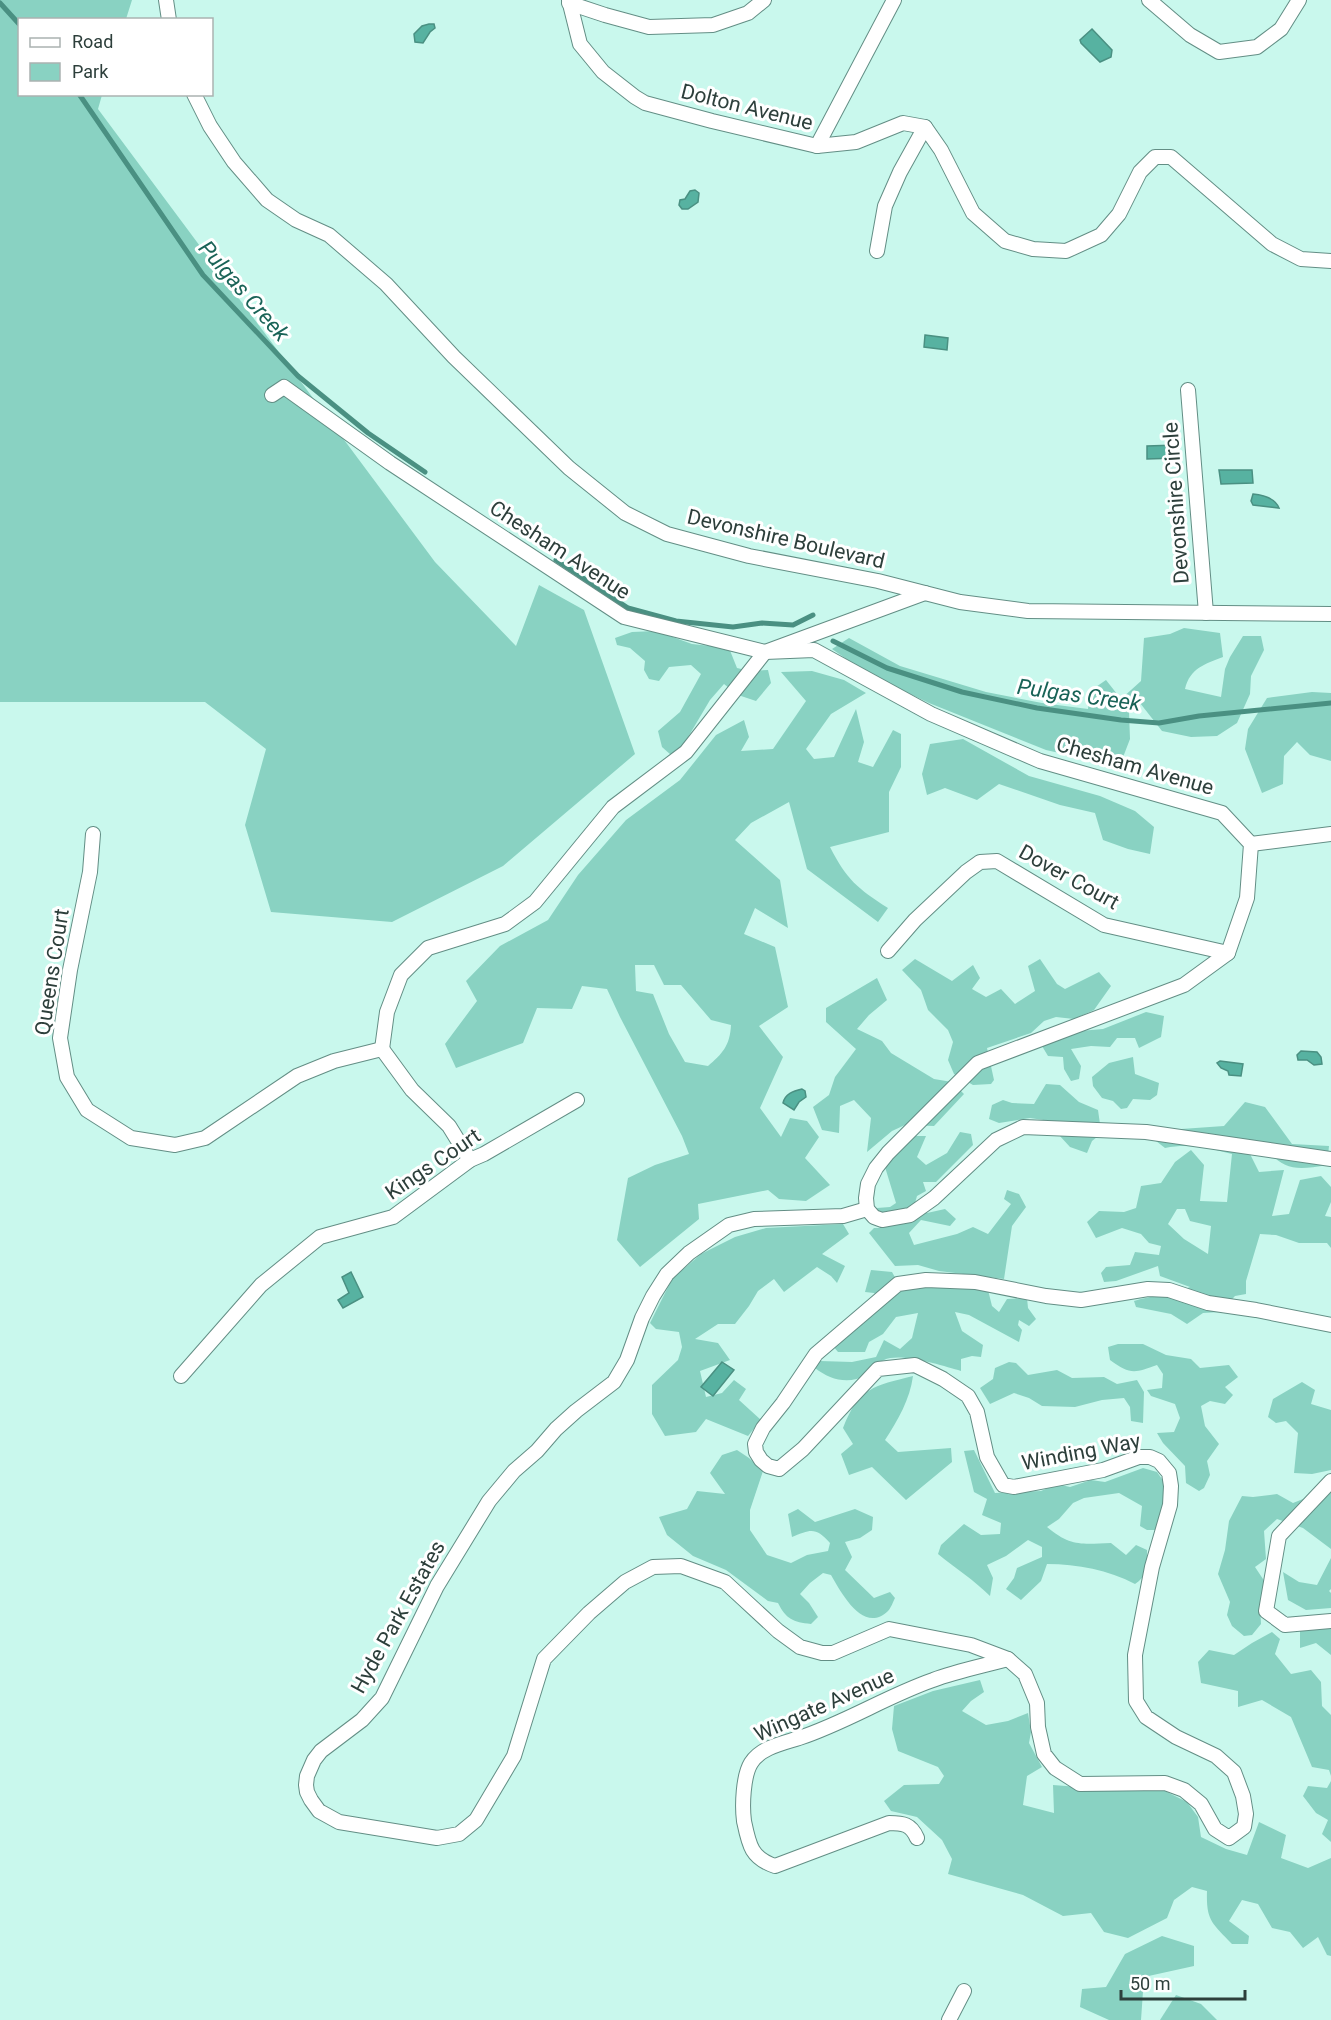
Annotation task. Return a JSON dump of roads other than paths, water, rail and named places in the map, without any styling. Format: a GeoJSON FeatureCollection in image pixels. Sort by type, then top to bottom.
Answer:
{"type":"FeatureCollection","features":[{"type":"Feature","properties":{"kind":"street"},"geometry":{"type":"LineString","coordinates":[[166,0],[169,18]]}},
{"type":"Feature","properties":{"kind":"street"},"geometry":{"type":"LineString","coordinates":[[569,1],[605,15],[649,27],[713,25],[748,13],[764,0]]}},
{"type":"Feature","properties":{"kind":"street"},"geometry":{"type":"LineString","coordinates":[[817,146],[894,0]]}},
{"type":"Feature","properties":{"kind":"street"},"geometry":{"type":"LineString","coordinates":[[1149,0],[1190,35],[1219,52],[1257,46],[1281,29],[1299,0]]}},
{"type":"Feature","properties":{"kind":"street","name":"Dolton Avenue"},"geometry":{"type":"LineString","coordinates":[[569,1],[580,44],[603,72],[645,103],[817,146],[856,142],[903,123],[925,127]]}},
{"type":"Feature","properties":{"kind":"street","name":"Devonshire Boulevard"},"geometry":{"type":"LineString","coordinates":[[195,96],[210,126],[234,162],[267,200],[296,220],[329,235],[386,284],[454,357],[569,468],[625,513],[667,534],[749,556],[878,581],[960,602],[1028,611],[1331,614]]}},
{"type":"Feature","properties":{"kind":"street"},"geometry":{"type":"LineString","coordinates":[[877,251],[885,206],[900,172],[925,127],[941,150],[973,213],[1005,241],[1033,249],[1066,251],[1101,235],[1119,214],[1140,172],[1155,157],[1171,157],[1272,244],[1301,259],[1331,261]]}},
{"type":"Feature","properties":{"kind":"street","name":"Chesham Avenue"},"geometry":{"type":"LineString","coordinates":[[272,395],[284,387],[390,463],[624,617],[765,652],[813,650],[931,714],[1040,761],[1222,813],[1251,844]]}},
{"type":"Feature","properties":{"kind":"street","name":"Devonshire Circle"},"geometry":{"type":"LineString","coordinates":[[1188,390],[1206,613]]}},
{"type":"Feature","properties":{"kind":"street"},"geometry":{"type":"LineString","coordinates":[[470,1160],[449,1126],[412,1090],[382,1049],[387,1012],[401,975],[428,948],[506,924],[535,902],[613,807],[686,752],[765,652],[925,593]]}},
{"type":"Feature","properties":{"kind":"street","name":"Queens Court"},"geometry":{"type":"LineString","coordinates":[[93,834],[90,872],[70,970],[60,1038],[67,1077],[87,1110],[131,1138],[175,1145],[205,1138],[297,1076],[334,1061],[382,1049]]}},
{"type":"Feature","properties":{"kind":"street"},"geometry":{"type":"LineString","coordinates":[[1331,834],[1251,844],[1247,898],[1228,952],[1184,985],[978,1064],[888,1153],[876,1168],[868,1184],[867,1209],[874,1217],[882,1220],[910,1215],[934,1198],[996,1140],[1023,1127],[1146,1132],[1331,1159]]}},
{"type":"Feature","properties":{"kind":"street","name":"Dover Court"},"geometry":{"type":"LineString","coordinates":[[888,951],[915,920],[966,872],[980,862],[998,861],[1104,925],[1228,952]]}},
{"type":"Feature","properties":{"kind":"street","name":"Kings Court"},"geometry":{"type":"LineString","coordinates":[[181,1376],[261,1285],[320,1237],[393,1217],[470,1160],[484,1155],[577,1100]]}},
{"type":"Feature","properties":{"kind":"street","name":"Hyde Park Estates"},"geometry":{"type":"LineString","coordinates":[[822,1653],[800,1647],[778,1632],[725,1582],[681,1566],[653,1567],[625,1582],[589,1613],[544,1659],[514,1756],[476,1820],[459,1833],[437,1838],[339,1822],[319,1811],[307,1792],[307,1776],[321,1751],[362,1720],[382,1698],[437,1586],[489,1501],[514,1471],[537,1451],[556,1429],[614,1382],[622,1371],[642,1318],[667,1274],[689,1253],[729,1226],[754,1219],[843,1216],[867,1209]]}},
{"type":"Feature","properties":{"kind":"street","name":"Winding Way"},"geometry":{"type":"LineString","coordinates":[[822,1653],[833,1653],[889,1629],[971,1645],[1008,1659],[1025,1674],[1036,1703],[1044,1754],[1055,1768],[1080,1784],[1165,1783],[1184,1790],[1200,1804],[1215,1829],[1228,1838],[1244,1827],[1246,1814],[1243,1796],[1234,1772],[1216,1755],[1176,1737],[1146,1717],[1136,1701],[1135,1655],[1152,1567],[1170,1505],[1169,1473],[1159,1461],[1150,1457],[1139,1457],[1103,1470],[1014,1487],[1003,1485],[987,1456],[977,1412],[968,1396],[943,1379],[915,1365],[878,1369],[779,1469],[768,1466],[761,1460],[756,1452],[755,1444],[763,1428],[816,1354],[898,1284],[926,1280],[975,1282],[1046,1296],[1081,1300],[1148,1289],[1168,1290],[1208,1303],[1331,1325]]}},
{"type":"Feature","properties":{"kind":"street"},"geometry":{"type":"LineString","coordinates":[[1331,1481],[1279,1536],[1266,1611],[1285,1625],[1331,1622]]}},
{"type":"Feature","properties":{"kind":"street","name":"Wingate Avenue"},"geometry":{"type":"LineString","coordinates":[[917,1838],[909,1825],[889,1822],[775,1866],[762,1862],[754,1854],[744,1820],[743,1792],[751,1763],[758,1755],[771,1748],[812,1734],[933,1679],[1008,1659]]}},
{"type":"Feature","properties":{"kind":"street"},"geometry":{"type":"LineString","coordinates":[[949,2020],[964,1991]]}},
{"type":"Feature","properties":{"kind":"waterway","name":"Pulgas Creek"},"geometry":{"type":"LineString","coordinates":[[0,3],[18,23]]}},
{"type":"Feature","properties":{"kind":"waterway","name":"Pulgas Creek"},"geometry":{"type":"LineString","coordinates":[[80,96],[203,275],[298,376],[368,433],[425,472]]}},
{"type":"Feature","properties":{"kind":"waterway","name":"Pulgas Creek"},"geometry":{"type":"LineString","coordinates":[[556,560],[628,608],[676,621],[733,627],[762,623],[793,625],[813,615]]}},
{"type":"Feature","properties":{"kind":"waterway","name":"Pulgas Creek"},"geometry":{"type":"LineString","coordinates":[[833,641],[887,668],[962,692],[1037,708],[1121,720],[1159,723],[1199,716],[1331,703]]}}]}
